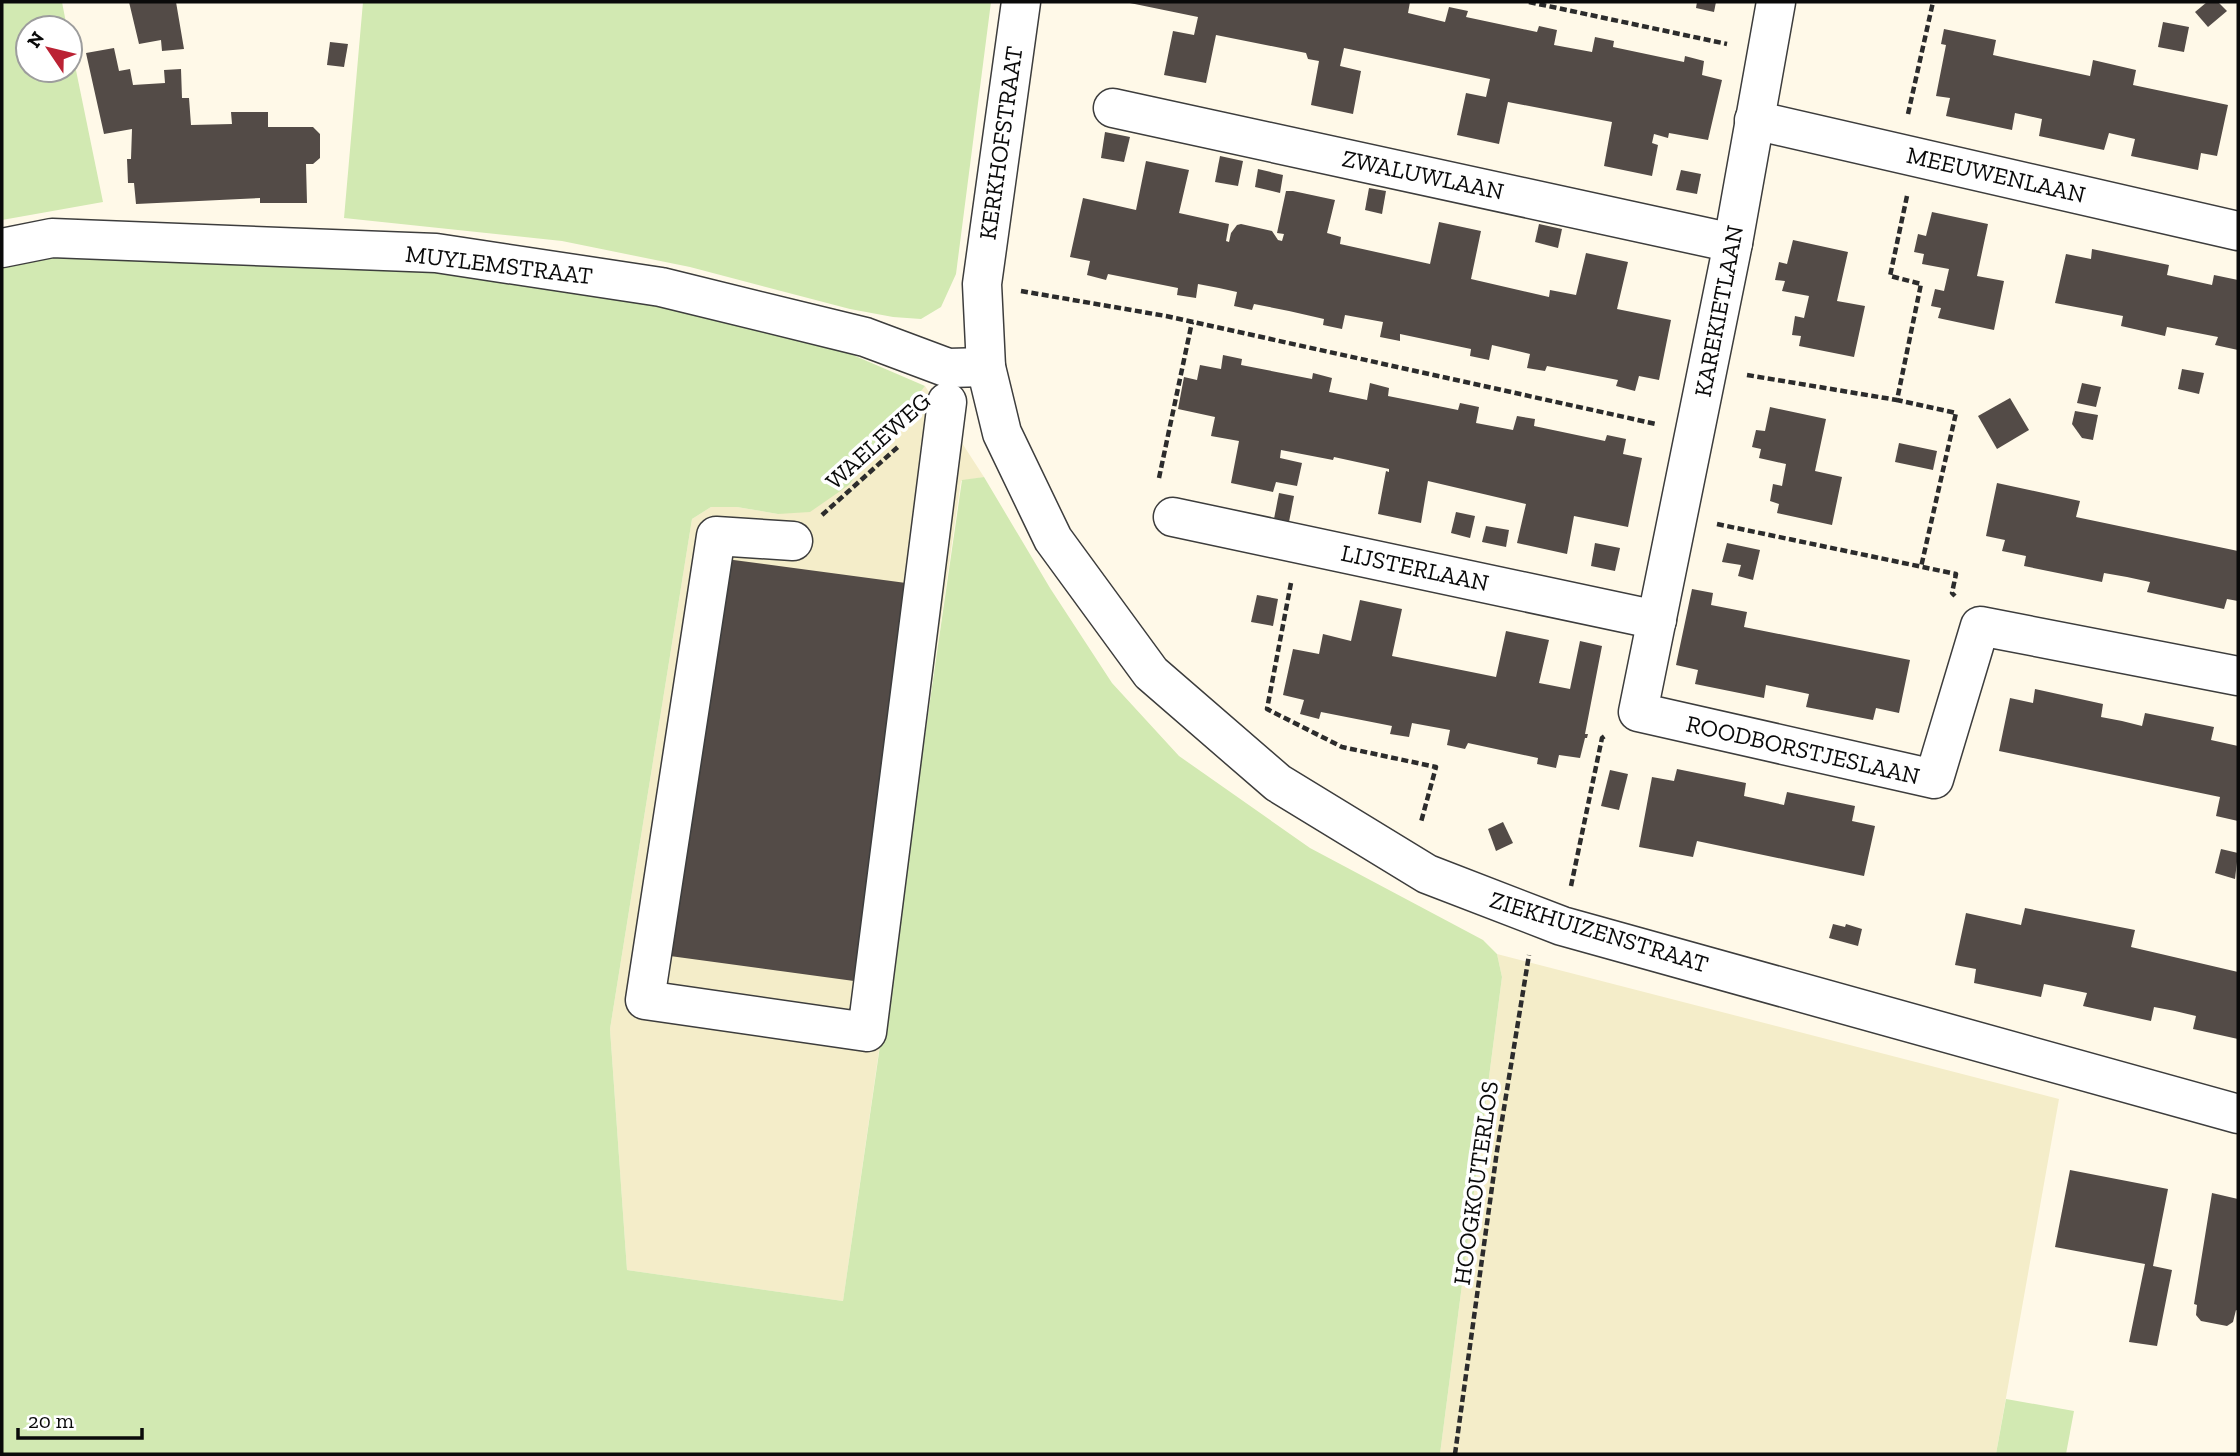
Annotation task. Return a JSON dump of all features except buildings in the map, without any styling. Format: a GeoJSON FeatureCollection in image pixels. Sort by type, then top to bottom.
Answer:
{"type":"FeatureCollection","features":[{"type":"Feature","properties":{"kind":"street","name":"KERKHOFSTRAAT"},"geometry":{"type":"LineString","coordinates":[[982,284],[1021,2]]}},
{"type":"Feature","properties":{"kind":"street","name":"KAREKIETLAAN"},"geometry":{"type":"LineString","coordinates":[[1657,620],[1733,243],[1776,2]]}},
{"type":"Feature","properties":{"kind":"street","name":"ZWALUWLAAN"},"geometry":{"type":"LineString","coordinates":[[1113,107],[1733,243]]}},
{"type":"Feature","properties":{"kind":"street","name":"MEEUWENLAAN"},"geometry":{"type":"LineString","coordinates":[[1754,120],[2238,231]]}},
{"type":"Feature","properties":{"kind":"street","name":"MUYLEMSTRAAT"},"geometry":{"type":"LineString","coordinates":[[2,248],[52,238],[436,253],[661,287],[865,337],[948,368],[986,367]]}},
{"type":"Feature","properties":{"kind":"street","name":"ZIEKHUIZENSTRAAT"},"geometry":{"type":"LineString","coordinates":[[982,284],[986,367],[1002,433],[1053,539],[1150,673],[1278,783],[1427,874],[1549,921],[2238,1114]]}},
{"type":"Feature","properties":{"kind":"street"},"geometry":{"type":"LineString","coordinates":[[793,541],[716,536],[645,1000],[867,1032],[947,402]]}},
{"type":"Feature","properties":{"kind":"street","name":"LIJSTERLAAN"},"geometry":{"type":"LineString","coordinates":[[1173,517],[1657,620]]}},
{"type":"Feature","properties":{"kind":"street"},"geometry":{"type":"LineString","coordinates":[[1638,712],[1657,620]]}},
{"type":"Feature","properties":{"kind":"street"},"geometry":{"type":"LineString","coordinates":[[1980,626],[2238,676]]}},
{"type":"Feature","properties":{"kind":"street","name":"ROODBORSTJESLAAN"},"geometry":{"type":"LineString","coordinates":[[1638,712],[1934,779],[1980,626]]}},
{"type":"Feature","properties":{"kind":"path"},"geometry":{"type":"LineString","coordinates":[[1529,2],[1766,53]]}},
{"type":"Feature","properties":{"kind":"path"},"geometry":{"type":"LineString","coordinates":[[1897,400],[1921,284],[1890,276],[1933,2]]}},
{"type":"Feature","properties":{"kind":"path"},"geometry":{"type":"LineString","coordinates":[[982,284],[1192,322],[1695,433]]}},
{"type":"Feature","properties":{"kind":"path"},"geometry":{"type":"LineString","coordinates":[[1173,517],[1152,513],[1192,322]]}},
{"type":"Feature","properties":{"kind":"path"},"geometry":{"type":"LineString","coordinates":[[1708,369],[1897,400],[1956,413],[1921,567]]}},
{"type":"Feature","properties":{"kind":"path","name":"WAELEWEG"},"geometry":{"type":"LineString","coordinates":[[793,541],[947,402]]}},
{"type":"Feature","properties":{"kind":"path"},"geometry":{"type":"LineString","coordinates":[[1678,516],[1956,574],[1952,593],[1980,626]]}},
{"type":"Feature","properties":{"kind":"path"},"geometry":{"type":"LineString","coordinates":[[1299,543],[1267,709],[1342,747],[1436,767],[1410,863]]}},
{"type":"Feature","properties":{"kind":"path","name":"HOOGKOUTERLOS"},"geometry":{"type":"LineString","coordinates":[[1454,1454],[1497,1151],[1549,921],[1602,738],[1638,712]]}},
{"type":"Feature","properties":{"kind":"shaded area"},"geometry":{"type":"Polygon","coordinates":[[[925,386],[984,477],[961,481],[843,1301],[627,1270],[610,1029],[692,519],[711,507],[737,507],[778,514],[849,485],[925,386]]]}},
{"type":"Feature","properties":{"kind":"shaded area"},"geometry":{"type":"Polygon","coordinates":[[[1497,954],[2059,1099],[1996,1454],[1440,1454],[1502,977],[1497,954]]]}},
{"type":"Feature","properties":{"kind":"green space"},"geometry":{"type":"Polygon","coordinates":[[[2,2],[62,2],[64,14],[14,14],[14,84],[79,84],[103,202],[2,220],[2,2]]]}},
{"type":"Feature","properties":{"kind":"green space"},"geometry":{"type":"Polygon","coordinates":[[[363,2],[991,2],[956,274],[941,307],[921,319],[893,317],[850,309],[690,267],[562,241],[344,218],[363,2]]]}},
{"type":"Feature","properties":{"kind":"green space"},"geometry":{"type":"Polygon","coordinates":[[[68,254],[399,267],[654,302],[832,346],[925,386],[849,485],[810,512],[778,514],[737,507],[711,507],[692,519],[610,1029],[627,1270],[843,1301],[962,480],[984,477],[1050,588],[1112,683],[1179,756],[1310,848],[1483,940],[1497,954],[1502,977],[1440,1454],[2,1454],[2,267],[68,254]]]}},
{"type":"Feature","properties":{"kind":"green space"},"geometry":{"type":"Polygon","coordinates":[[[2006,1399],[2074,1411],[2066,1454],[1996,1454],[2006,1399]]]}}]}
